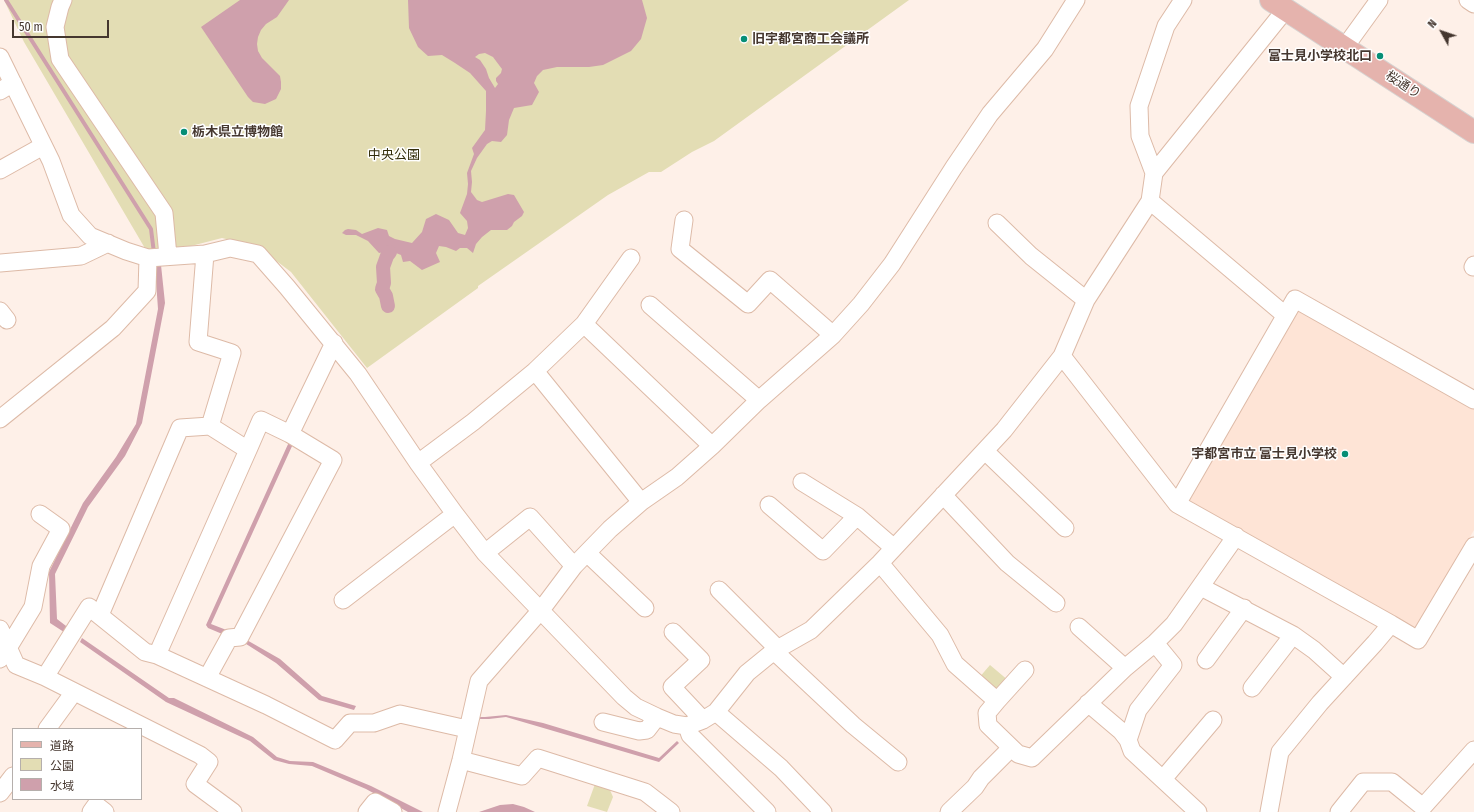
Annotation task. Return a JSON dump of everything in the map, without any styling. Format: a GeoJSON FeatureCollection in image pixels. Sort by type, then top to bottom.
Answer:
{"type":"FeatureCollection","features":[{"type":"Feature","properties":{"kind":"main road","name":"桜通り"},"geometry":{"type":"LineString","coordinates":[[1278,5],[1474,132]]}},
{"type":"Feature","properties":{"kind":"street"},"geometry":{"type":"LineString","coordinates":[[63,0],[55,27],[60,59],[164,213],[168,256]]}},
{"type":"Feature","properties":{"kind":"street"},"geometry":{"type":"LineString","coordinates":[[447,812],[461,760],[479,681],[542,610],[574,566],[610,529],[642,502],[676,477],[712,446],[759,400],[833,335],[861,304],[892,264],[954,167],[986,121],[1045,49],[1076,0]]}},
{"type":"Feature","properties":{"kind":"street"},"geometry":{"type":"LineString","coordinates":[[1154,173],[1140,136],[1139,106],[1166,26],[1183,0]]}},
{"type":"Feature","properties":{"kind":"street"},"geometry":{"type":"LineString","coordinates":[[1345,48],[1379,0]]}},
{"type":"Feature","properties":{"kind":"street"},"geometry":{"type":"LineString","coordinates":[[1468,0],[1474,4]]}},
{"type":"Feature","properties":{"kind":"street"},"geometry":{"type":"LineString","coordinates":[[0,58],[6,87],[51,161],[71,215],[90,236],[126,251],[148,258],[205,254],[230,248],[258,254],[334,343],[362,379],[418,463],[485,553],[542,610],[624,697],[636,707],[657,717],[674,724],[687,726],[710,716],[747,673],[776,650],[811,630],[880,563],[1004,430],[1062,356],[1086,300],[1150,201],[1154,173],[1278,5]]}},
{"type":"Feature","properties":{"kind":"street"},"geometry":{"type":"LineString","coordinates":[[0,170],[43,146]]}},
{"type":"Feature","properties":{"kind":"street"},"geometry":{"type":"LineString","coordinates":[[1150,201],[1285,315]]}},
{"type":"Feature","properties":{"kind":"street"},"geometry":{"type":"LineString","coordinates":[[684,220],[680,249],[748,304],[770,280],[833,335]]}},
{"type":"Feature","properties":{"kind":"street"},"geometry":{"type":"LineString","coordinates":[[997,223],[1031,256],[1086,300]]}},
{"type":"Feature","properties":{"kind":"street"},"geometry":{"type":"LineString","coordinates":[[0,263],[81,256],[108,243]]}},
{"type":"Feature","properties":{"kind":"street"},"geometry":{"type":"LineString","coordinates":[[205,254],[198,342],[232,353],[210,426]]}},
{"type":"Feature","properties":{"kind":"street"},"geometry":{"type":"LineString","coordinates":[[0,419],[113,328],[147,291],[148,258]]}},
{"type":"Feature","properties":{"kind":"street"},"geometry":{"type":"LineString","coordinates":[[418,463],[473,422],[535,371],[584,324],[631,258]]}},
{"type":"Feature","properties":{"kind":"street"},"geometry":{"type":"LineString","coordinates":[[1177,504],[1295,299],[1474,400]]}},
{"type":"Feature","properties":{"kind":"street"},"geometry":{"type":"LineString","coordinates":[[650,305],[759,400]]}},
{"type":"Feature","properties":{"kind":"street"},"geometry":{"type":"LineString","coordinates":[[584,324],[712,446]]}},
{"type":"Feature","properties":{"kind":"street"},"geometry":{"type":"LineString","coordinates":[[290,434],[334,343]]}},
{"type":"Feature","properties":{"kind":"street"},"geometry":{"type":"LineString","coordinates":[[1062,356],[1177,504],[1418,640],[1474,546]]}},
{"type":"Feature","properties":{"kind":"street"},"geometry":{"type":"LineString","coordinates":[[535,371],[642,502]]}},
{"type":"Feature","properties":{"kind":"street"},"geometry":{"type":"LineString","coordinates":[[157,655],[261,420],[290,434],[333,460],[240,637],[229,638],[207,678]]}},
{"type":"Feature","properties":{"kind":"street"},"geometry":{"type":"LineString","coordinates":[[100,615],[180,428],[210,426],[248,450]]}},
{"type":"Feature","properties":{"kind":"street"},"geometry":{"type":"LineString","coordinates":[[985,451],[1065,528]]}},
{"type":"Feature","properties":{"kind":"street"},"geometry":{"type":"LineString","coordinates":[[802,482],[857,516],[894,548]]}},
{"type":"Feature","properties":{"kind":"street"},"geometry":{"type":"LineString","coordinates":[[943,495],[1007,563],[1056,603]]}},
{"type":"Feature","properties":{"kind":"street"},"geometry":{"type":"LineString","coordinates":[[769,505],[823,551],[857,516]]}},
{"type":"Feature","properties":{"kind":"street"},"geometry":{"type":"LineString","coordinates":[[4,653],[33,607],[41,566],[61,529],[40,514]]}},
{"type":"Feature","properties":{"kind":"street"},"geometry":{"type":"LineString","coordinates":[[343,600],[455,514]]}},
{"type":"Feature","properties":{"kind":"street"},"geometry":{"type":"LineString","coordinates":[[485,553],[530,517],[574,566]]}},
{"type":"Feature","properties":{"kind":"street"},"geometry":{"type":"LineString","coordinates":[[1025,670],[987,713],[988,725],[1011,748],[1018,754],[1032,758],[1125,668],[1155,643],[1174,624],[1236,536]]}},
{"type":"Feature","properties":{"kind":"street"},"geometry":{"type":"LineString","coordinates":[[587,553],[645,608]]}},
{"type":"Feature","properties":{"kind":"street"},"geometry":{"type":"LineString","coordinates":[[880,563],[940,635],[955,664],[997,701]]}},
{"type":"Feature","properties":{"kind":"street"},"geometry":{"type":"LineString","coordinates":[[1201,587],[1244,608],[1293,635],[1314,650],[1344,677]]}},
{"type":"Feature","properties":{"kind":"street"},"geometry":{"type":"LineString","coordinates":[[719,590],[776,650],[853,725],[898,762]]}},
{"type":"Feature","properties":{"kind":"street"},"geometry":{"type":"LineString","coordinates":[[45,677],[89,607],[145,652],[157,655],[266,705],[335,740],[350,723],[374,723],[400,714],[467,729]]}},
{"type":"Feature","properties":{"kind":"street"},"geometry":{"type":"LineString","coordinates":[[1206,660],[1244,608]]}},
{"type":"Feature","properties":{"kind":"street"},"geometry":{"type":"LineString","coordinates":[[1269,812],[1280,752],[1320,703],[1376,643],[1391,624]]}},
{"type":"Feature","properties":{"kind":"street"},"geometry":{"type":"LineString","coordinates":[[1079,627],[1125,668]]}},
{"type":"Feature","properties":{"kind":"street"},"geometry":{"type":"LineString","coordinates":[[0,629],[4,653],[16,666],[45,677],[74,692],[135,728]]}},
{"type":"Feature","properties":{"kind":"street"},"geometry":{"type":"LineString","coordinates":[[673,632],[701,660],[672,687],[781,768],[823,812]]}},
{"type":"Feature","properties":{"kind":"street"},"geometry":{"type":"LineString","coordinates":[[1252,688],[1293,635]]}},
{"type":"Feature","properties":{"kind":"street"},"geometry":{"type":"LineString","coordinates":[[1128,740],[1138,710],[1173,665],[1155,643]]}},
{"type":"Feature","properties":{"kind":"street"},"geometry":{"type":"LineString","coordinates":[[48,728],[74,692]]}},
{"type":"Feature","properties":{"kind":"street"},"geometry":{"type":"LineString","coordinates":[[1088,703],[1122,731],[1128,740],[1132,751],[1198,812]]}},
{"type":"Feature","properties":{"kind":"street"},"geometry":{"type":"LineString","coordinates":[[603,722],[639,731],[647,730],[657,717]]}},
{"type":"Feature","properties":{"kind":"street"},"geometry":{"type":"LineString","coordinates":[[1163,779],[1213,720]]}},
{"type":"Feature","properties":{"kind":"street"},"geometry":{"type":"LineString","coordinates":[[687,726],[690,735],[767,812]]}},
{"type":"Feature","properties":{"kind":"street"},"geometry":{"type":"LineString","coordinates":[[144,733],[200,755],[208,762],[195,784],[233,812]]}},
{"type":"Feature","properties":{"kind":"street"},"geometry":{"type":"LineString","coordinates":[[949,812],[975,787],[981,778],[1011,748]]}},
{"type":"Feature","properties":{"kind":"street"},"geometry":{"type":"LineString","coordinates":[[1339,812],[1363,782],[1392,782],[1423,807],[1474,750]]}},
{"type":"Feature","properties":{"kind":"street"},"geometry":{"type":"LineString","coordinates":[[461,760],[522,776],[538,758],[645,792],[671,812]]}},
{"type":"Feature","properties":{"kind":"street"},"geometry":{"type":"LineString","coordinates":[[0,793],[12,777]]}},
{"type":"Feature","properties":{"kind":"street"},"geometry":{"type":"LineString","coordinates":[[367,812],[375,802],[393,812]]}},
{"type":"Feature","properties":{"kind":"shaded area","name":"宇都宮市立 富士見小学校"},"geometry":{"type":"Polygon","coordinates":[[[1298,306],[1474,405],[1474,530],[1418,630],[1188,504],[1298,306]]]}},
{"type":"Feature","properties":{"kind":"green space","name":"中央公園"},"geometry":{"type":"Polygon","coordinates":[[[4,0],[909,0],[714,141],[692,152],[661,172],[649,172],[608,195],[478,286],[478,288],[367,368],[291,272],[258,247],[222,238],[191,246],[146,250],[24,42],[4,0]]]}},
{"type":"Feature","properties":{"kind":"green space"},"geometry":{"type":"Polygon","coordinates":[[[990,665],[1009,681],[1001,689],[992,690],[978,679],[990,665]]]}},
{"type":"Feature","properties":{"kind":"green space"},"geometry":{"type":"Polygon","coordinates":[[[595,784],[610,790],[613,797],[607,812],[587,806],[595,784]]]}},
{"type":"Feature","properties":{"kind":"water"},"geometry":{"type":"Polygon","coordinates":[[[240,0],[289,0],[277,17],[266,24],[258,37],[258,51],[262,58],[280,76],[281,82],[281,89],[276,99],[265,104],[253,102],[248,97],[201,27],[240,0]]]}},
{"type":"Feature","properties":{"kind":"water"},"geometry":{"type":"Polygon","coordinates":[[[408,0],[642,0],[647,18],[641,39],[631,51],[603,65],[589,67],[557,67],[543,70],[537,76],[534,83],[539,92],[532,105],[514,108],[509,120],[507,135],[501,142],[492,141],[487,144],[477,158],[471,171],[471,192],[477,200],[482,202],[508,194],[514,195],[524,212],[522,216],[507,230],[491,230],[476,244],[473,253],[467,248],[460,248],[456,251],[439,246],[436,253],[440,262],[422,270],[410,261],[403,262],[401,255],[391,251],[379,253],[368,241],[356,235],[346,235],[342,233],[348,229],[356,230],[362,234],[378,228],[387,230],[389,236],[395,239],[412,243],[422,232],[426,219],[436,214],[449,220],[458,233],[465,235],[468,228],[467,221],[460,213],[467,194],[467,173],[474,154],[472,148],[485,130],[486,91],[470,73],[442,55],[428,56],[418,47],[409,28],[408,0]],[[485,53],[479,54],[475,57],[480,60],[486,69],[495,88],[498,84],[496,78],[501,73],[502,69],[493,57],[485,53]]]}},
{"type":"Feature","properties":{"kind":"water"},"geometry":{"type":"Polygon","coordinates":[[[161,265],[165,303],[142,423],[125,456],[88,507],[55,574],[57,619],[70,629],[67,634],[50,623],[49,572],[83,503],[116,457],[136,424],[158,309],[155,267],[161,265]]]}},
{"type":"Feature","properties":{"kind":"water"},"geometry":{"type":"Polygon","coordinates":[[[289,442],[293,444],[211,624],[229,631],[227,636],[208,628],[206,625],[289,442]]]}},
{"type":"Feature","properties":{"kind":"water"},"geometry":{"type":"Polygon","coordinates":[[[82,638],[169,698],[174,698],[253,737],[277,757],[290,761],[313,762],[371,786],[423,812],[408,812],[366,789],[312,766],[289,764],[274,760],[250,741],[166,702],[80,642],[82,638]]]}},
{"type":"Feature","properties":{"kind":"water"},"geometry":{"type":"Polygon","coordinates":[[[245,639],[280,659],[322,696],[356,706],[354,710],[319,700],[276,663],[243,642],[245,639]]]}},
{"type":"Feature","properties":{"kind":"water"},"geometry":{"type":"Polygon","coordinates":[[[506,715],[543,723],[659,758],[677,741],[679,743],[659,762],[506,717],[474,719],[474,717],[506,715]]]}},
{"type":"Feature","properties":{"kind":"water"},"geometry":{"type":"Polygon","coordinates":[[[513,804],[535,812],[479,812],[500,805],[513,804]]]}},
{"type":"Feature","properties":{"kind":"waterway"},"geometry":{"type":"LineString","coordinates":[[6,0],[151,229],[154,253]]}},
{"type":"Feature","properties":{"kind":"waterway"},"geometry":{"type":"LineString","coordinates":[[388,306],[386,296],[382,289],[384,283],[383,267],[390,252]]}},
{"type":"Feature","properties":{"kind":"place","name":"旧宇都宮商工会議所"},"geometry":{"type":"Point","coordinates":[744,39]}},
{"type":"Feature","properties":{"kind":"place","name":"富士見小学校北口"},"geometry":{"type":"Point","coordinates":[1380,56]}},
{"type":"Feature","properties":{"kind":"place","name":"栃木県立博物館"},"geometry":{"type":"Point","coordinates":[184,132]}},
{"type":"Feature","properties":{"kind":"place","name":"宇都宮市立 富士見小学校"},"geometry":{"type":"Point","coordinates":[1345,454]}}]}
